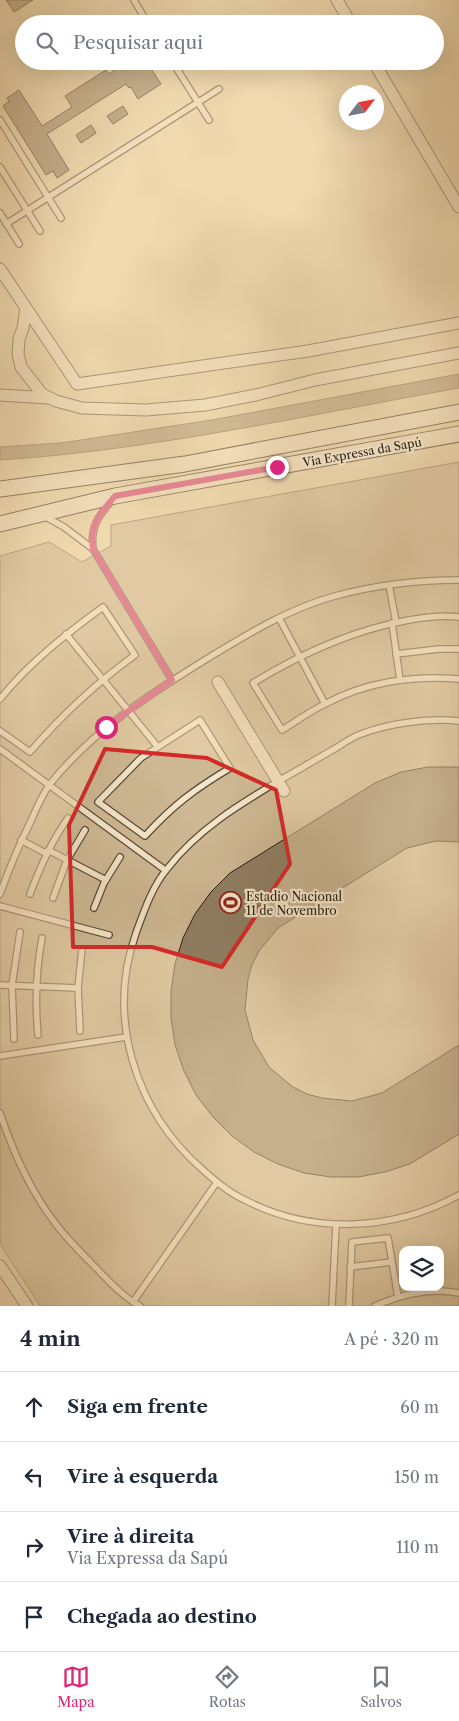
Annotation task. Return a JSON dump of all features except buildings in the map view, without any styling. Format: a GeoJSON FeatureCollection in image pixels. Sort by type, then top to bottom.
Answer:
{"type":"FeatureCollection","features":[{"type":"Feature","properties":{"kind":"main road","name":"Via Expressa da Sapú"},"geometry":{"type":"LineString","coordinates":[[0,489],[185,464],[459,412]]}},
{"type":"Feature","properties":{"kind":"main road","name":"Via Expressa da Sapú"},"geometry":{"type":"LineString","coordinates":[[0,524],[115,496],[459,434]]}},
{"type":"Feature","properties":{"kind":"street"},"geometry":{"type":"LineString","coordinates":[[337,0],[346,15]]}},
{"type":"Feature","properties":{"kind":"street"},"geometry":{"type":"LineString","coordinates":[[378,70],[459,207]]}},
{"type":"Feature","properties":{"kind":"street"},"geometry":{"type":"LineString","coordinates":[[0,268],[77,384],[308,351],[459,323]]}},
{"type":"Feature","properties":{"kind":"street"},"geometry":{"type":"LineString","coordinates":[[26,308],[19,339],[19,360],[21,367],[42,394],[48,398]]}},
{"type":"Feature","properties":{"kind":"street"},"geometry":{"type":"LineString","coordinates":[[0,395],[48,398],[82,408],[146,410],[205,405],[256,395],[315,380],[459,353]]}},
{"type":"Feature","properties":{"kind":"street"},"geometry":{"type":"LineString","coordinates":[[218,682],[281,787]]}},
{"type":"Feature","properties":{"kind":"street"},"geometry":{"type":"LineString","coordinates":[[0,1266],[27,1306]]}},
{"type":"Feature","properties":{"kind":"lane"},"geometry":{"type":"LineString","coordinates":[[134,0],[143,15]]}},
{"type":"Feature","properties":{"kind":"lane"},"geometry":{"type":"LineString","coordinates":[[178,70],[209,120]]}},
{"type":"Feature","properties":{"kind":"lane"},"geometry":{"type":"LineString","coordinates":[[6,224],[219,89]]}},
{"type":"Feature","properties":{"kind":"lane"},"geometry":{"type":"LineString","coordinates":[[0,120],[60,218]]}},
{"type":"Feature","properties":{"kind":"lane"},"geometry":{"type":"LineString","coordinates":[[0,167],[40,231]]}},
{"type":"Feature","properties":{"kind":"lane"},"geometry":{"type":"LineString","coordinates":[[0,213],[19,244]]}},
{"type":"Feature","properties":{"kind":"lane"},"geometry":{"type":"LineString","coordinates":[[115,496],[96,521],[91,540],[93,549],[172,680]]}},
{"type":"Feature","properties":{"kind":"lane"},"geometry":{"type":"LineString","coordinates":[[41,514],[64,527],[93,549]]}},
{"type":"Feature","properties":{"kind":"lane"},"geometry":{"type":"LineString","coordinates":[[0,894],[21,840],[49,786],[86,745],[127,710],[251,632],[279,618],[334,596],[424,580],[459,580]]}},
{"type":"Feature","properties":{"kind":"lane"},"geometry":{"type":"LineString","coordinates":[[389,585],[400,680]]}},
{"type":"Feature","properties":{"kind":"lane"},"geometry":{"type":"LineString","coordinates":[[0,699],[39,658],[102,606],[134,655],[102,679],[53,726],[30,752],[0,730]]}},
{"type":"Feature","properties":{"kind":"lane"},"geometry":{"type":"LineString","coordinates":[[459,617],[425,618],[394,623],[336,640],[300,656],[253,683],[282,730],[325,704],[371,686],[400,680],[459,679]]}},
{"type":"Feature","properties":{"kind":"lane"},"geometry":{"type":"LineString","coordinates":[[279,618],[325,704]]}},
{"type":"Feature","properties":{"kind":"lane"},"geometry":{"type":"LineString","coordinates":[[66,634],[157,746]]}},
{"type":"Feature","properties":{"kind":"lane"},"geometry":{"type":"LineString","coordinates":[[396,654],[439,649],[459,649]]}},
{"type":"Feature","properties":{"kind":"lane"},"geometry":{"type":"LineString","coordinates":[[200,720],[230,768],[183,798],[163,816],[146,836],[98,802],[125,772],[157,746],[200,720]]}},
{"type":"Feature","properties":{"kind":"lane"},"geometry":{"type":"LineString","coordinates":[[459,721],[405,722],[360,734],[281,787],[216,820],[191,842],[166,870],[146,906],[130,950],[124,992],[126,1037],[138,1079],[157,1118],[184,1154],[217,1182],[244,1200],[273,1212],[304,1221],[336,1225],[371,1224],[404,1218],[438,1206],[459,1195]]}},
{"type":"Feature","properties":{"kind":"lane"},"geometry":{"type":"LineString","coordinates":[[0,749],[166,870]]}},
{"type":"Feature","properties":{"kind":"lane"},"geometry":{"type":"LineString","coordinates":[[30,894],[57,834],[68,818]]}},
{"type":"Feature","properties":{"kind":"lane"},"geometry":{"type":"LineString","coordinates":[[52,898],[67,860],[85,830]]}},
{"type":"Feature","properties":{"kind":"lane"},"geometry":{"type":"LineString","coordinates":[[21,840],[106,880]]}},
{"type":"Feature","properties":{"kind":"lane"},"geometry":{"type":"LineString","coordinates":[[94,908],[106,880],[120,857]]}},
{"type":"Feature","properties":{"kind":"lane"},"geometry":{"type":"LineString","coordinates":[[0,906],[109,935]]}},
{"type":"Feature","properties":{"kind":"lane"},"geometry":{"type":"LineString","coordinates":[[14,1039],[12,985],[20,932]]}},
{"type":"Feature","properties":{"kind":"lane"},"geometry":{"type":"LineString","coordinates":[[38,1035],[36,986],[42,938]]}},
{"type":"Feature","properties":{"kind":"lane"},"geometry":{"type":"LineString","coordinates":[[80,1031],[78,988],[82,949]]}},
{"type":"Feature","properties":{"kind":"lane"},"geometry":{"type":"LineString","coordinates":[[0,985],[78,988]]}},
{"type":"Feature","properties":{"kind":"lane"},"geometry":{"type":"LineString","coordinates":[[0,1056],[126,1037]]}},
{"type":"Feature","properties":{"kind":"lane"},"geometry":{"type":"LineString","coordinates":[[0,1113],[18,1161],[35,1193],[55,1223],[104,1276],[132,1302],[140,1306]]}},
{"type":"Feature","properties":{"kind":"lane"},"geometry":{"type":"LineString","coordinates":[[132,1302],[217,1182]]}},
{"type":"Feature","properties":{"kind":"lane"},"geometry":{"type":"LineString","coordinates":[[332,1306],[336,1225]]}},
{"type":"Feature","properties":{"kind":"lane"},"geometry":{"type":"LineString","coordinates":[[349,1306],[352,1242],[388,1238],[398,1297]]}},
{"type":"Feature","properties":{"kind":"lane"},"geometry":{"type":"LineString","coordinates":[[350,1267],[392,1262]]}},
{"type":"Feature","properties":{"kind":"lane"},"geometry":{"type":"LineString","coordinates":[[375,1306],[416,1292],[434,1290],[459,1294]]}},
{"type":"Feature","properties":{"kind":"highlighted area"},"geometry":{"type":"Polygon","coordinates":[[[105,749],[207,758],[276,790],[290,864],[222,967],[152,947],[73,947],[69,825],[105,749]]]}},
{"type":"Feature","properties":{"kind":"shaded area"},"geometry":{"type":"Polygon","coordinates":[[[459,374],[459,388],[173,440],[58,455],[0,460],[0,447],[61,443],[212,420],[459,374]]]}},
{"type":"Feature","properties":{"kind":"shaded area","name":"Estadio Nacional 11 de Novembro"},"geometry":{"type":"Polygon","coordinates":[[[459,462],[459,1306],[40,1306],[0,1244],[0,556],[49,542],[82,562],[111,546],[111,525],[459,462]]]}},
{"type":"Feature","properties":{"kind":"place","name":"Estadio Nacional 11 de Novembro"},"geometry":{"type":"Point","coordinates":[230,903]}},
{"type":"Feature","properties":{"kind":"route"},"geometry":{"type":"LineString","coordinates":[[106,727],[127,710],[172,680],[93,549],[91,540],[96,521],[115,496],[277,467]]}}]}
